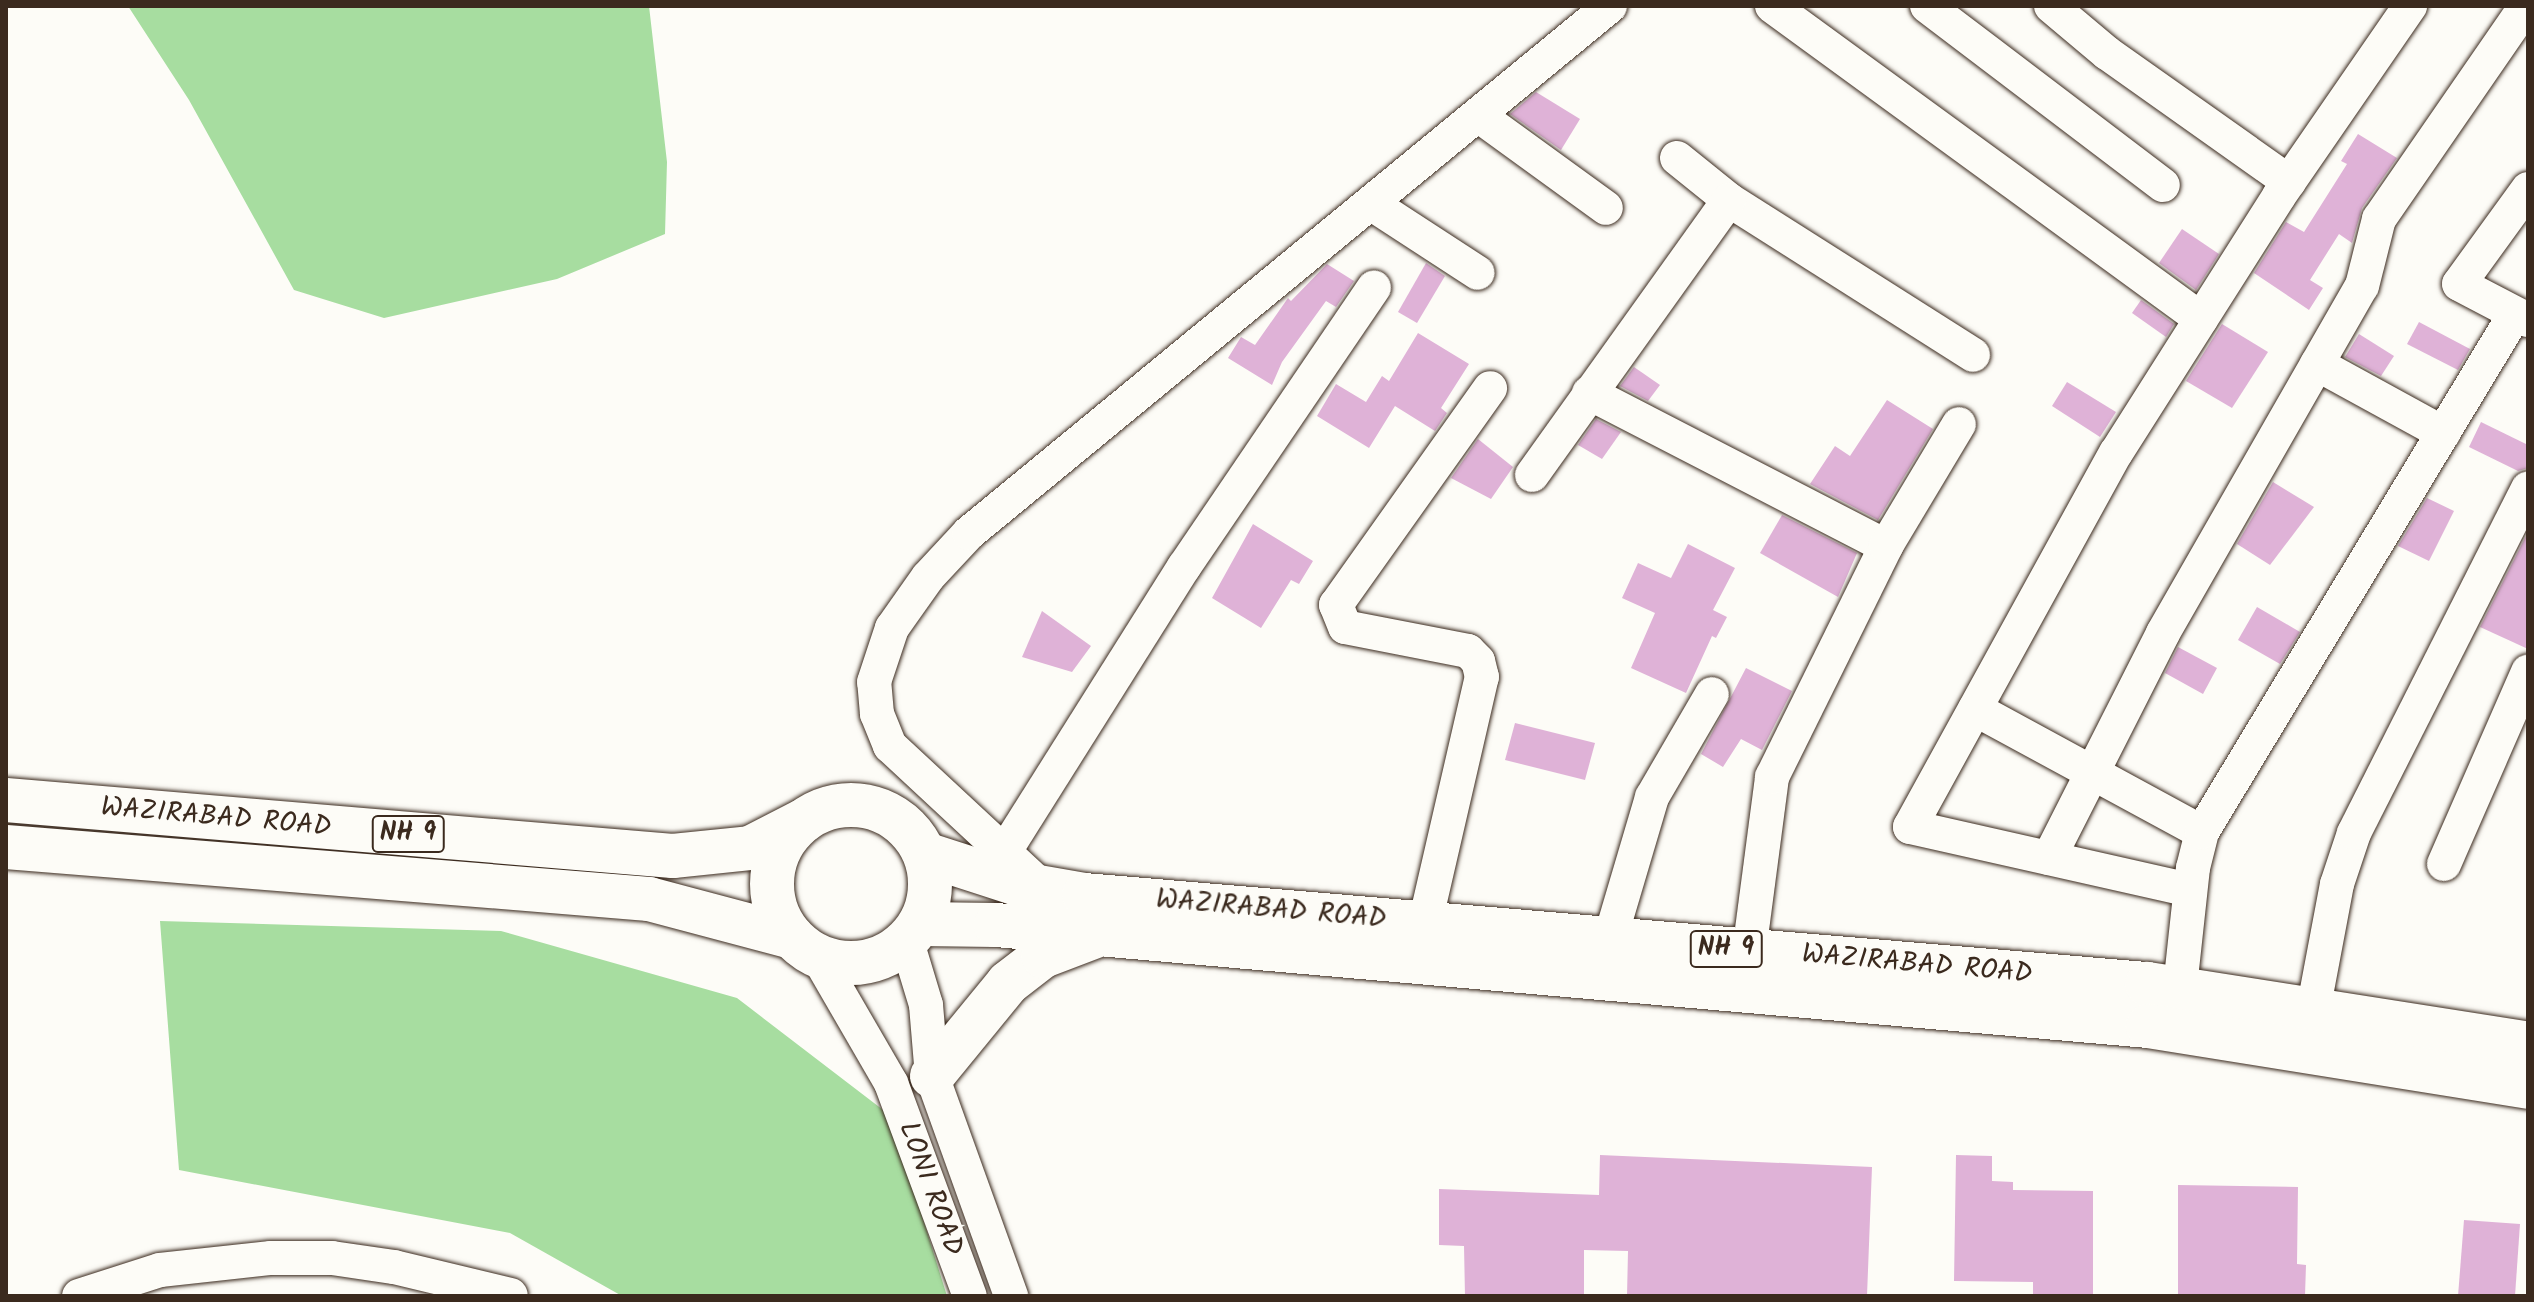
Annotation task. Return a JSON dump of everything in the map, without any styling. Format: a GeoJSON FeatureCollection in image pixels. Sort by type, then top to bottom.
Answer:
{"type":"FeatureCollection","features":[{"type":"Feature","properties":{"kind":"main road","name":"WAZIRABAD ROAD"},"geometry":{"type":"LineString","coordinates":[[6,800],[673,856],[750,848],[803,821]]}},
{"type":"Feature","properties":{"kind":"main road"},"geometry":{"type":"LineString","coordinates":[[844,805],[868,807],[908,828],[925,854],[931,878],[913,933],[872,961],[850,964],[805,947],[775,909],[771,876],[781,845],[803,821],[844,805]]}},
{"type":"Feature","properties":{"kind":"main road","name":"WAZIRABAD ROAD"},"geometry":{"type":"LineString","coordinates":[[6,847],[649,899],[805,947]]}},
{"type":"Feature","properties":{"kind":"main road","name":"WAZIRABAD ROAD"},"geometry":{"type":"LineString","coordinates":[[925,854],[1043,888],[1610,939],[1747,970]]}},
{"type":"Feature","properties":{"kind":"main road","name":"WAZIRABAD ROAD"},"geometry":{"type":"LineString","coordinates":[[913,933],[1101,934],[1747,970],[2177,1010],[2313,1011],[2526,1039]]}},
{"type":"Feature","properties":{"kind":"main road"},"geometry":{"type":"LineString","coordinates":[[912,1079],[1008,983],[1043,956],[1101,934]]}},
{"type":"Feature","properties":{"kind":"main road","name":"WAZIRABAD ROAD"},"geometry":{"type":"LineString","coordinates":[[2177,1010],[2528,1087]]}},
{"type":"Feature","properties":{"kind":"street"},"geometry":{"type":"LineString","coordinates":[[1043,888],[890,746],[877,714],[874,682],[892,628],[928,577],[969,533],[1610,6]]}},
{"type":"Feature","properties":{"kind":"street"},"geometry":{"type":"LineString","coordinates":[[1772,6],[2201,319]]}},
{"type":"Feature","properties":{"kind":"street"},"geometry":{"type":"LineString","coordinates":[[1927,6],[2163,185]]}},
{"type":"Feature","properties":{"kind":"street"},"geometry":{"type":"LineString","coordinates":[[2190,890],[1910,827],[2116,453],[2289,182],[2410,6]]}},
{"type":"Feature","properties":{"kind":"street"},"geometry":{"type":"LineString","coordinates":[[2049,858],[2090,771],[2362,286],[2385,208],[2526,6]]}},
{"type":"Feature","properties":{"kind":"street"},"geometry":{"type":"LineString","coordinates":[[2062,10],[2289,182]]}},
{"type":"Feature","properties":{"kind":"street"},"geometry":{"type":"LineString","coordinates":[[1478,115],[1606,208]]}},
{"type":"Feature","properties":{"kind":"street"},"geometry":{"type":"LineString","coordinates":[[1677,158],[1729,200],[1973,355]]}},
{"type":"Feature","properties":{"kind":"street"},"geometry":{"type":"LineString","coordinates":[[2177,1010],[2190,890],[2202,832],[2443,433],[2522,317],[2459,284],[2528,189]]}},
{"type":"Feature","properties":{"kind":"street"},"geometry":{"type":"LineString","coordinates":[[1532,475],[1729,200]]}},
{"type":"Feature","properties":{"kind":"street"},"geometry":{"type":"LineString","coordinates":[[1372,204],[1478,273]]}},
{"type":"Feature","properties":{"kind":"street"},"geometry":{"type":"LineString","coordinates":[[1005,851],[1184,567],[1374,287]]}},
{"type":"Feature","properties":{"kind":"street"},"geometry":{"type":"LineString","coordinates":[[2317,364],[2443,433]]}},
{"type":"Feature","properties":{"kind":"street"},"geometry":{"type":"LineString","coordinates":[[1425,923],[1482,677],[1478,661],[1468,651],[1345,627],[1336,605],[1490,388]]}},
{"type":"Feature","properties":{"kind":"street"},"geometry":{"type":"LineString","coordinates":[[1589,393],[1886,546]]}},
{"type":"Feature","properties":{"kind":"street"},"geometry":{"type":"LineString","coordinates":[[1747,970],[1772,777],[1886,546],[1959,424]]}},
{"type":"Feature","properties":{"kind":"street"},"geometry":{"type":"LineString","coordinates":[[2313,1011],[2337,884],[2354,833],[2528,488]]}},
{"type":"Feature","properties":{"kind":"street"},"geometry":{"type":"LineString","coordinates":[[2444,864],[2528,672]]}},
{"type":"Feature","properties":{"kind":"street"},"geometry":{"type":"LineString","coordinates":[[1610,939],[1652,797],[1712,694]]}},
{"type":"Feature","properties":{"kind":"street"},"geometry":{"type":"LineString","coordinates":[[1975,709],[2202,832]]}},
{"type":"Feature","properties":{"kind":"street"},"geometry":{"type":"LineString","coordinates":[[912,1079],[926,1005],[913,933]]}},
{"type":"Feature","properties":{"kind":"street"},"geometry":{"type":"LineString","coordinates":[[805,947],[912,1079]]}},
{"type":"Feature","properties":{"kind":"street","name":"LONI ROAD"},"geometry":{"type":"LineString","coordinates":[[912,1079],[946,1117],[1011,1296]]}},
{"type":"Feature","properties":{"kind":"street","name":"LONI ROAD"},"geometry":{"type":"LineString","coordinates":[[912,1079],[970,1296]]}},
{"type":"Feature","properties":{"kind":"street"},"geometry":{"type":"LineString","coordinates":[[79,1296],[160,1270],[271,1258],[332,1258],[394,1267],[511,1295]]}},
{"type":"Feature","properties":{"kind":"green space"},"geometry":{"type":"Polygon","coordinates":[[[128,6],[649,6],[667,162],[665,234],[557,279],[384,318],[294,290],[189,100],[128,6]]]}},
{"type":"Feature","properties":{"kind":"green space"},"geometry":{"type":"Polygon","coordinates":[[[160,921],[501,931],[737,998],[891,1116],[947,1296],[622,1296],[510,1233],[179,1170],[160,921]]]}},
{"type":"Feature","properties":{"kind":"building"},"geometry":{"type":"Polygon","coordinates":[[[1536,92],[1580,119],[1561,150],[1510,114],[1536,92]]]}},
{"type":"Feature","properties":{"kind":"building"},"geometry":{"type":"Polygon","coordinates":[[[2358,134],[2397,158],[2362,208],[2352,243],[2339,234],[2310,280],[2323,288],[2309,310],[2254,273],[2286,222],[2304,232],[2347,164],[2341,161],[2358,134]]]}},
{"type":"Feature","properties":{"kind":"building"},"geometry":{"type":"Polygon","coordinates":[[[2182,229],[2219,254],[2196,290],[2159,263],[2182,229]]]}},
{"type":"Feature","properties":{"kind":"building"},"geometry":{"type":"Polygon","coordinates":[[[1426,263],[1445,276],[1417,323],[1398,312],[1426,263]]]}},
{"type":"Feature","properties":{"kind":"building"},"geometry":{"type":"Polygon","coordinates":[[[1327,264],[1354,281],[1336,307],[1326,301],[1282,362],[1272,385],[1228,358],[1241,337],[1255,345],[1288,298],[1291,301],[1327,264]]]}},
{"type":"Feature","properties":{"kind":"building"},"geometry":{"type":"Polygon","coordinates":[[[2141,300],[2174,324],[2166,337],[2132,313],[2141,300]]]}},
{"type":"Feature","properties":{"kind":"building"},"geometry":{"type":"Polygon","coordinates":[[[2419,322],[2470,349],[2458,370],[2407,344],[2419,322]]]}},
{"type":"Feature","properties":{"kind":"building"},"geometry":{"type":"Polygon","coordinates":[[[2222,324],[2268,352],[2232,408],[2186,381],[2222,324]]]}},
{"type":"Feature","properties":{"kind":"building"},"geometry":{"type":"Polygon","coordinates":[[[1418,333],[1469,364],[1441,408],[1447,413],[1435,431],[1395,406],[1369,448],[1317,416],[1336,384],[1366,402],[1382,376],[1389,381],[1418,333]]]}},
{"type":"Feature","properties":{"kind":"building"},"geometry":{"type":"Polygon","coordinates":[[[2359,334],[2394,356],[2381,376],[2345,357],[2359,334]]]}},
{"type":"Feature","properties":{"kind":"building"},"geometry":{"type":"Polygon","coordinates":[[[1634,367],[1660,385],[1648,401],[1620,386],[1634,367]]]}},
{"type":"Feature","properties":{"kind":"building"},"geometry":{"type":"Polygon","coordinates":[[[2067,382],[2116,412],[2100,437],[2052,406],[2067,382]]]}},
{"type":"Feature","properties":{"kind":"building"},"geometry":{"type":"Polygon","coordinates":[[[1887,400],[1933,429],[1878,520],[1810,484],[1835,446],[1850,456],[1887,400]]]}},
{"type":"Feature","properties":{"kind":"building"},"geometry":{"type":"Polygon","coordinates":[[[1596,419],[1621,432],[1602,459],[1578,445],[1596,419]]]}},
{"type":"Feature","properties":{"kind":"building"},"geometry":{"type":"Polygon","coordinates":[[[2481,422],[2528,445],[2528,468],[2518,471],[2469,447],[2481,422]]]}},
{"type":"Feature","properties":{"kind":"building"},"geometry":{"type":"Polygon","coordinates":[[[1478,439],[1513,467],[1491,499],[1451,478],[1478,439]]]}},
{"type":"Feature","properties":{"kind":"building"},"geometry":{"type":"Polygon","coordinates":[[[2273,482],[2314,507],[2270,565],[2237,544],[2273,482]]]}},
{"type":"Feature","properties":{"kind":"building"},"geometry":{"type":"Polygon","coordinates":[[[2427,498],[2454,511],[2429,561],[2398,546],[2427,498]]]}},
{"type":"Feature","properties":{"kind":"building"},"geometry":{"type":"Polygon","coordinates":[[[1782,515],[1857,553],[1838,597],[1760,553],[1782,515]]]}},
{"type":"Feature","properties":{"kind":"building"},"geometry":{"type":"Polygon","coordinates":[[[1253,524],[1313,561],[1299,584],[1291,580],[1261,628],[1212,598],[1253,524]]]}},
{"type":"Feature","properties":{"kind":"building"},"geometry":{"type":"Polygon","coordinates":[[[2528,532],[2528,649],[2480,627],[2528,532]]]}},
{"type":"Feature","properties":{"kind":"building"},"geometry":{"type":"Polygon","coordinates":[[[1688,544],[1735,568],[1713,610],[1727,617],[1716,638],[1712,636],[1686,693],[1631,668],[1655,613],[1622,598],[1638,563],[1671,578],[1688,544]]]}},
{"type":"Feature","properties":{"kind":"building"},"geometry":{"type":"Polygon","coordinates":[[[2257,607],[2300,632],[2280,664],[2238,640],[2257,607]]]}},
{"type":"Feature","properties":{"kind":"building"},"geometry":{"type":"Polygon","coordinates":[[[1042,611],[1091,646],[1072,672],[1022,657],[1042,611]]]}},
{"type":"Feature","properties":{"kind":"building"},"geometry":{"type":"Polygon","coordinates":[[[2178,647],[2217,668],[2203,694],[2165,673],[2178,647]]]}},
{"type":"Feature","properties":{"kind":"building"},"geometry":{"type":"Polygon","coordinates":[[[1746,668],[1792,691],[1762,750],[1741,739],[1723,767],[1701,754],[1746,668]]]}},
{"type":"Feature","properties":{"kind":"building"},"geometry":{"type":"Polygon","coordinates":[[[1515,723],[1595,743],[1585,780],[1505,760],[1515,723]]]}},
{"type":"Feature","properties":{"kind":"building"},"geometry":{"type":"Polygon","coordinates":[[[1600,1155],[1872,1167],[1867,1296],[1627,1296],[1628,1251],[1584,1250],[1584,1296],[1465,1296],[1464,1246],[1439,1245],[1439,1189],[1599,1195],[1600,1155]]]}},
{"type":"Feature","properties":{"kind":"building"},"geometry":{"type":"Polygon","coordinates":[[[1956,1155],[1992,1156],[1992,1181],[2013,1182],[2013,1190],[2093,1191],[2093,1294],[2033,1294],[2033,1282],[1954,1281],[1956,1155]]]}},
{"type":"Feature","properties":{"kind":"building"},"geometry":{"type":"Polygon","coordinates":[[[2178,1185],[2298,1187],[2297,1264],[2306,1265],[2305,1296],[2178,1296],[2178,1185]]]}},
{"type":"Feature","properties":{"kind":"building"},"geometry":{"type":"Polygon","coordinates":[[[2464,1220],[2520,1224],[2515,1296],[2458,1296],[2464,1220]]]}}]}
